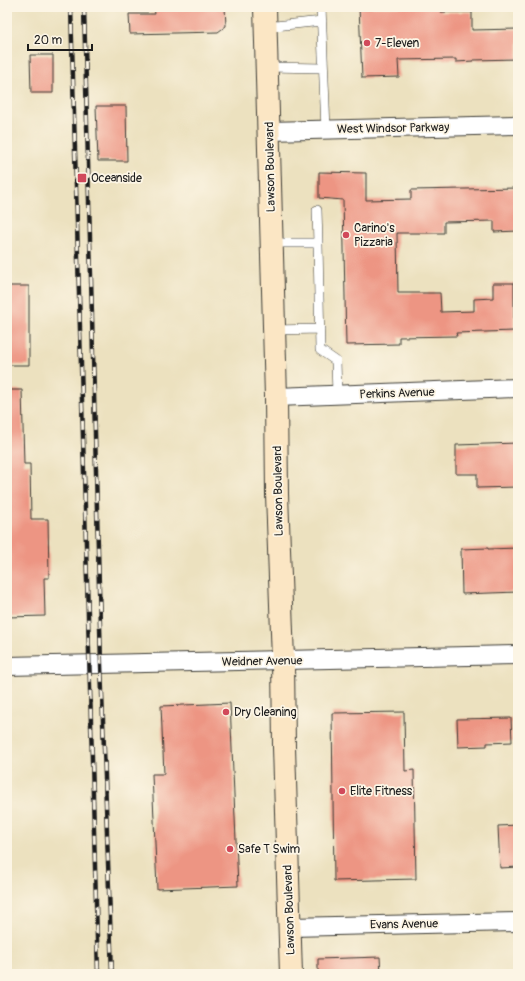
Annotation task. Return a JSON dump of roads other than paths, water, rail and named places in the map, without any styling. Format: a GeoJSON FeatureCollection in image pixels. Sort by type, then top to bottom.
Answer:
{"type":"FeatureCollection","features":[{"type":"Feature","properties":{"kind":"main road","name":"Lawson Boulevard"},"geometry":{"type":"LineString","coordinates":[[266,17],[276,397],[277,494],[291,974]]}},
{"type":"Feature","properties":{"kind":"street","name":"West Windsor Parkway"},"geometry":{"type":"LineString","coordinates":[[269,131],[518,125]]}},
{"type":"Feature","properties":{"kind":"street","name":"Perkins Avenue"},"geometry":{"type":"LineString","coordinates":[[276,397],[518,388]]}},
{"type":"Feature","properties":{"kind":"street","name":"Weidner Avenue"},"geometry":{"type":"LineString","coordinates":[[7,666],[518,655]]}},
{"type":"Feature","properties":{"kind":"street","name":"Evans Avenue"},"geometry":{"type":"LineString","coordinates":[[290,927],[518,922]]}},
{"type":"Feature","properties":{"kind":"lane"},"geometry":{"type":"LineString","coordinates":[[321,7],[326,130]]}},
{"type":"Feature","properties":{"kind":"lane"},"geometry":{"type":"LineString","coordinates":[[266,17],[322,21]]}},
{"type":"Feature","properties":{"kind":"lane"},"geometry":{"type":"LineString","coordinates":[[267,67],[324,68]]}},
{"type":"Feature","properties":{"kind":"lane"},"geometry":{"type":"LineString","coordinates":[[317,210],[320,350],[336,361],[337,395]]}},
{"type":"Feature","properties":{"kind":"lane"},"geometry":{"type":"LineString","coordinates":[[272,242],[318,243]]}},
{"type":"Feature","properties":{"kind":"lane"},"geometry":{"type":"LineString","coordinates":[[274,330],[320,329]]}},
{"type":"Feature","properties":{"kind":"railway"},"geometry":{"type":"LineString","coordinates":[[71,7],[98,974]]}},
{"type":"Feature","properties":{"kind":"railway"},"geometry":{"type":"LineString","coordinates":[[84,7],[101,664],[112,974]]}},
{"type":"Feature","properties":{"kind":"place","name":"7-Eleven"},"geometry":{"type":"Point","coordinates":[367,43]}},
{"type":"Feature","properties":{"kind":"place","name":"Oceanside"},"geometry":{"type":"Point","coordinates":[82,178]}},
{"type":"Feature","properties":{"kind":"place","name":"Carino's Pizzaria"},"geometry":{"type":"Point","coordinates":[346,235]}},
{"type":"Feature","properties":{"kind":"place","name":"Dry Cleaning"},"geometry":{"type":"Point","coordinates":[226,712]}},
{"type":"Feature","properties":{"kind":"place","name":"Elite Fitness"},"geometry":{"type":"Point","coordinates":[342,791]}},
{"type":"Feature","properties":{"kind":"place","name":"Safe T Swim"},"geometry":{"type":"Point","coordinates":[230,849]}}]}
